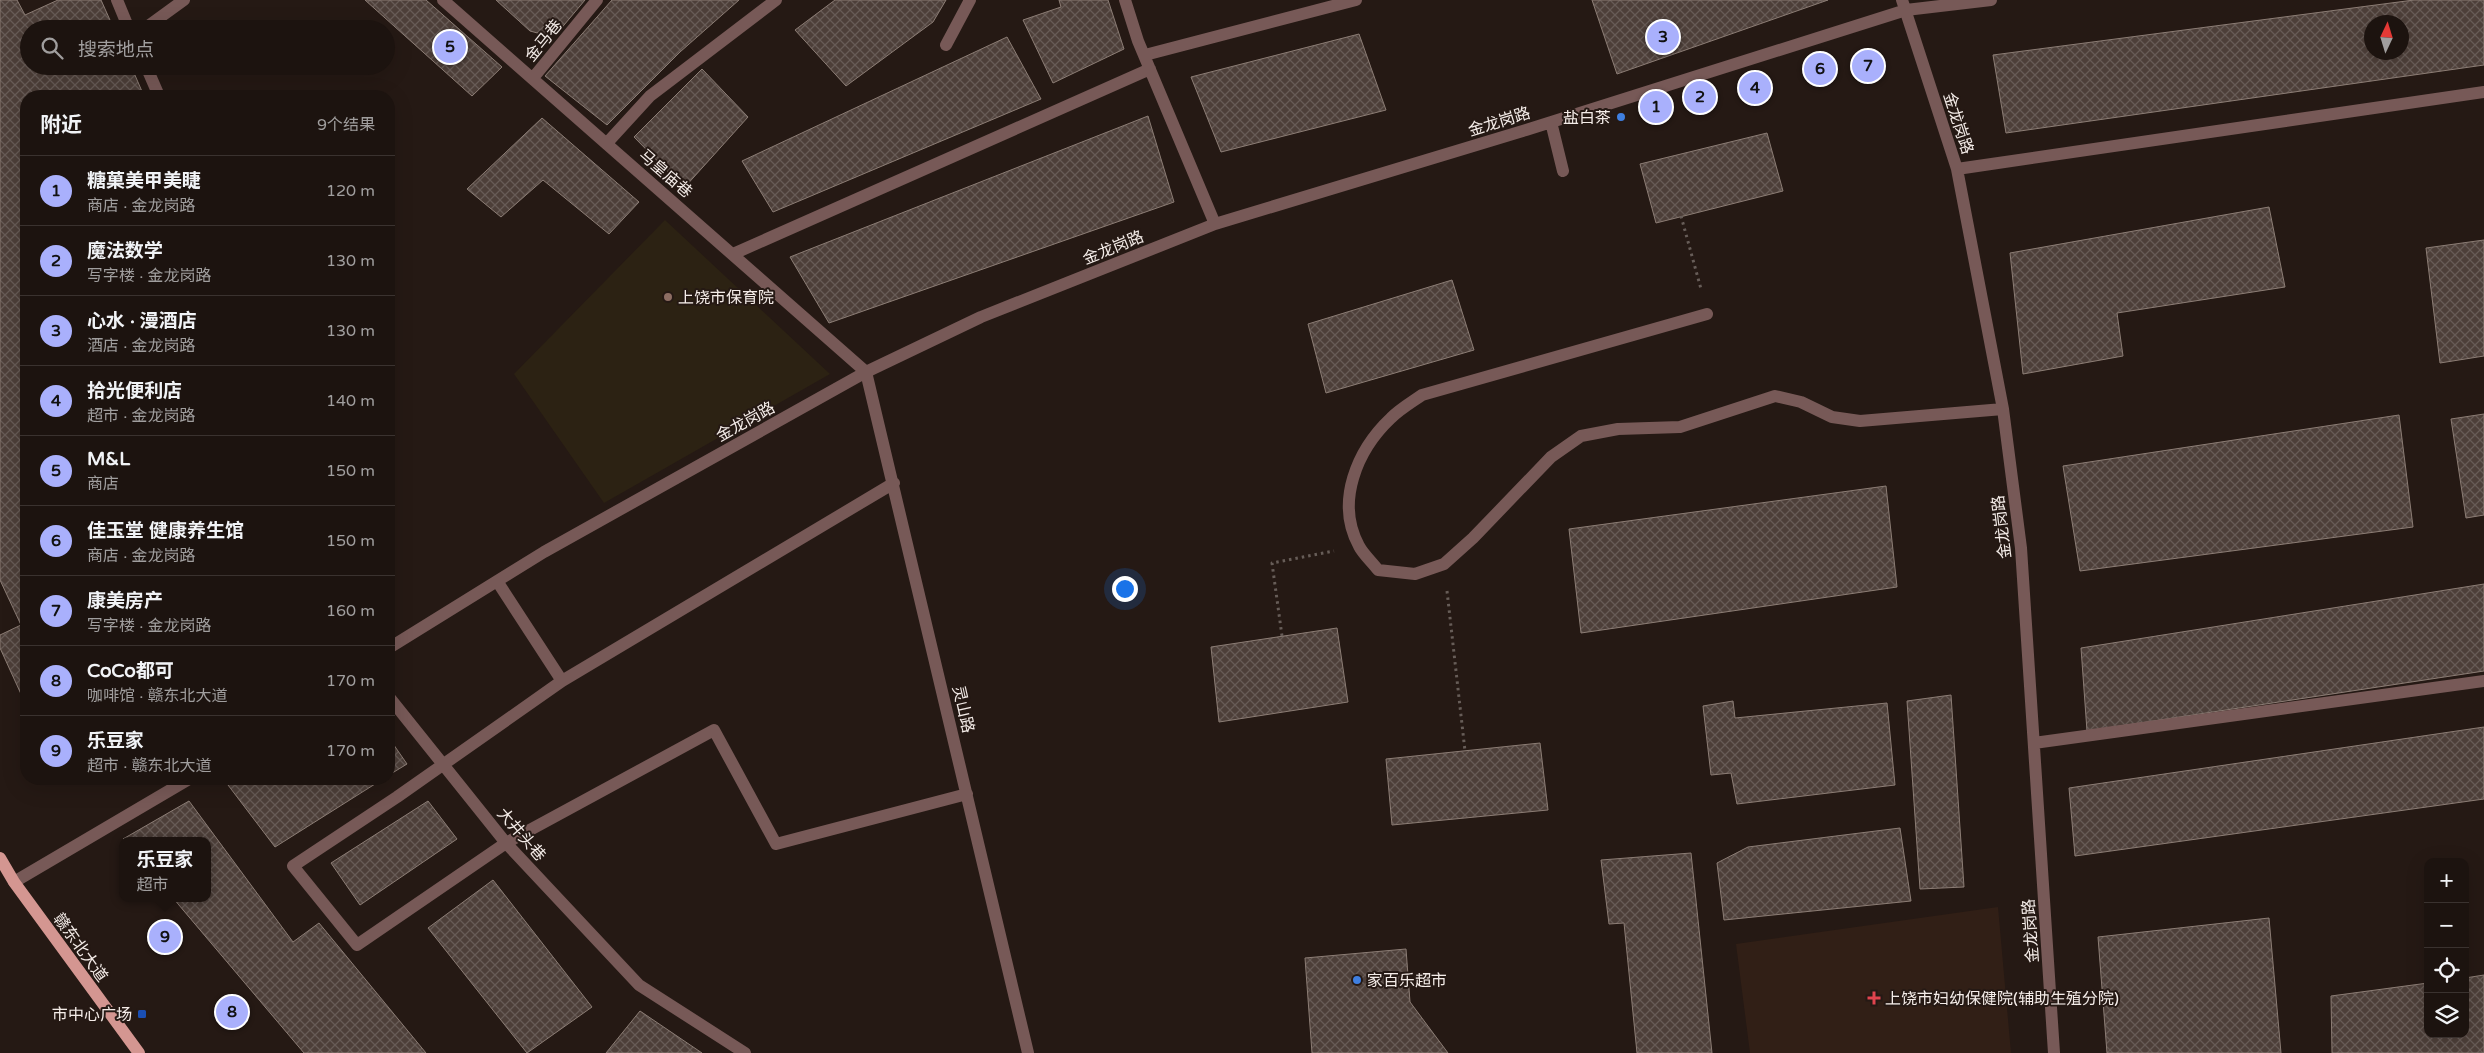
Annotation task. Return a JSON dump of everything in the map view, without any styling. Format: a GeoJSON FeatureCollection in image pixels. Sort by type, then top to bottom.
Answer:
{"type":"FeatureCollection","features":[{"type":"Feature","properties":{"kind":"main road","name":"赣东北大道"},"geometry":{"type":"LineString","coordinates":[[0,858],[14,882],[139,1053]]}},
{"type":"Feature","properties":{"kind":"street"},"geometry":{"type":"LineString","coordinates":[[117,0],[125,20]]}},
{"type":"Feature","properties":{"kind":"street"},"geometry":{"type":"LineString","coordinates":[[156,20],[184,0]]}},
{"type":"Feature","properties":{"kind":"street","name":"马皇庙巷"},"geometry":{"type":"LineString","coordinates":[[443,0],[866,372]]}},
{"type":"Feature","properties":{"kind":"street","name":"金马巷"},"geometry":{"type":"LineString","coordinates":[[532,78],[597,0]]}},
{"type":"Feature","properties":{"kind":"street"},"geometry":{"type":"LineString","coordinates":[[607,143],[650,96],[776,0]]}},
{"type":"Feature","properties":{"kind":"street"},"geometry":{"type":"LineString","coordinates":[[946,45],[970,0]]}},
{"type":"Feature","properties":{"kind":"street"},"geometry":{"type":"LineString","coordinates":[[1125,0],[1150,69],[1214,224]]}},
{"type":"Feature","properties":{"kind":"street"},"geometry":{"type":"LineString","coordinates":[[1145,55],[1356,0]]}},
{"type":"Feature","properties":{"kind":"street","name":"金龙岗路"},"geometry":{"type":"LineString","coordinates":[[395,644],[544,552],[866,372],[982,317],[1214,224],[1550,122],[1904,5],[1991,0]]}},
{"type":"Feature","properties":{"kind":"street","name":"金龙岗路"},"geometry":{"type":"LineString","coordinates":[[1904,5],[1957,169],[2003,409],[2021,548],[2054,1053]]}},
{"type":"Feature","properties":{"kind":"street"},"geometry":{"type":"LineString","coordinates":[[734,254],[1150,69]]}},
{"type":"Feature","properties":{"kind":"street"},"geometry":{"type":"LineString","coordinates":[[150,75],[156,90]]}},
{"type":"Feature","properties":{"kind":"street"},"geometry":{"type":"LineString","coordinates":[[1957,169],[2484,92]]}},
{"type":"Feature","properties":{"kind":"street"},"geometry":{"type":"LineString","coordinates":[[1550,122],[1563,171]]}},
{"type":"Feature","properties":{"kind":"street"},"geometry":{"type":"LineString","coordinates":[[1707,314],[1422,395],[1391,417],[1368,446],[1351,480],[1348,516],[1359,546],[1378,570],[1415,574],[1444,564],[1473,538],[1551,456],[1582,436],[1618,429],[1680,427],[1774,396],[1801,402],[1832,417],[1860,422],[2003,409]]}},
{"type":"Feature","properties":{"kind":"street","name":"灵山路"},"geometry":{"type":"LineString","coordinates":[[866,372],[894,483],[1028,1053]]}},
{"type":"Feature","properties":{"kind":"street"},"geometry":{"type":"LineString","coordinates":[[894,483],[562,681],[293,866],[357,945],[506,843],[714,730],[776,844],[967,794]]}},
{"type":"Feature","properties":{"kind":"street"},"geometry":{"type":"LineString","coordinates":[[497,581],[562,681]]}},
{"type":"Feature","properties":{"kind":"street"},"geometry":{"type":"LineString","coordinates":[[2034,743],[2484,681]]}},
{"type":"Feature","properties":{"kind":"street","name":"大井头巷"},"geometry":{"type":"LineString","coordinates":[[395,705],[506,843],[639,985],[745,1053]]}},
{"type":"Feature","properties":{"kind":"street"},"geometry":{"type":"LineString","coordinates":[[14,882],[179,785]]}},
{"type":"Feature","properties":{"kind":"path"},"geometry":{"type":"LineString","coordinates":[[1681,216],[1707,314]]}},
{"type":"Feature","properties":{"kind":"path"},"geometry":{"type":"LineString","coordinates":[[1282,636],[1272,562],[1359,546]]}},
{"type":"Feature","properties":{"kind":"path"},"geometry":{"type":"LineString","coordinates":[[1444,564],[1465,751]]}},
{"type":"Feature","properties":{"kind":"shaded area","name":"上饶市保育院"},"geometry":{"type":"Polygon","coordinates":[[[665,220],[830,374],[604,503],[514,374],[665,220]]]}},
{"type":"Feature","properties":{"kind":"shaded area","name":"上饶市妇幼保健院(辅助生殖分院)"},"geometry":{"type":"Polygon","coordinates":[[[1998,907],[2011,1053],[1750,1053],[1736,944],[1998,907]]]}},
{"type":"Feature","properties":{"kind":"building"},"geometry":{"type":"Polygon","coordinates":[[[0,0],[17,0],[25,15],[58,0],[101,0],[110,20],[20,20],[20,75],[135,75],[141,90],[20,90],[20,623],[0,580],[0,0]]]}},
{"type":"Feature","properties":{"kind":"building"},"geometry":{"type":"Polygon","coordinates":[[[365,0],[426,0],[502,67],[472,96],[395,27],[395,20],[387,20],[365,0]]]}},
{"type":"Feature","properties":{"kind":"building"},"geometry":{"type":"Polygon","coordinates":[[[496,0],[585,0],[559,31],[545,35],[530,31],[496,0]]]}},
{"type":"Feature","properties":{"kind":"building"},"geometry":{"type":"Polygon","coordinates":[[[612,0],[739,0],[680,52],[607,125],[545,76],[612,0]]]}},
{"type":"Feature","properties":{"kind":"building"},"geometry":{"type":"Polygon","coordinates":[[[835,0],[946,0],[933,22],[846,86],[795,30],[835,0]]]}},
{"type":"Feature","properties":{"kind":"building"},"geometry":{"type":"Polygon","coordinates":[[[1059,0],[1108,0],[1124,49],[1053,83],[1023,20],[1061,7],[1059,0]]]}},
{"type":"Feature","properties":{"kind":"building"},"geometry":{"type":"Polygon","coordinates":[[[1592,0],[1828,0],[1617,74],[1592,0]]]}},
{"type":"Feature","properties":{"kind":"building"},"geometry":{"type":"Polygon","coordinates":[[[2414,0],[2484,0],[2484,65],[2006,133],[1993,55],[2414,0]]]}},
{"type":"Feature","properties":{"kind":"building"},"geometry":{"type":"Polygon","coordinates":[[[1359,34],[1386,110],[1221,152],[1191,77],[1359,34]]]}},
{"type":"Feature","properties":{"kind":"building"},"geometry":{"type":"Polygon","coordinates":[[[1007,37],[1041,99],[773,212],[742,161],[1007,37]]]}},
{"type":"Feature","properties":{"kind":"building"},"geometry":{"type":"Polygon","coordinates":[[[702,69],[748,117],[684,188],[634,137],[702,69]]]}},
{"type":"Feature","properties":{"kind":"building"},"geometry":{"type":"Polygon","coordinates":[[[1148,116],[1174,202],[829,323],[790,257],[1148,116]]]}},
{"type":"Feature","properties":{"kind":"building"},"geometry":{"type":"Polygon","coordinates":[[[542,118],[639,202],[609,234],[543,180],[501,217],[467,189],[542,118]]]}},
{"type":"Feature","properties":{"kind":"building"},"geometry":{"type":"Polygon","coordinates":[[[1767,133],[1783,191],[1656,223],[1640,164],[1767,133]]]}},
{"type":"Feature","properties":{"kind":"building"},"geometry":{"type":"Polygon","coordinates":[[[2269,207],[2285,287],[2117,313],[2123,356],[2023,374],[2010,253],[2269,207]]]}},
{"type":"Feature","properties":{"kind":"building"},"geometry":{"type":"Polygon","coordinates":[[[2484,240],[2484,356],[2440,363],[2426,248],[2484,240]]]}},
{"type":"Feature","properties":{"kind":"building"},"geometry":{"type":"Polygon","coordinates":[[[1452,280],[1474,350],[1326,393],[1308,324],[1452,280]]]}},
{"type":"Feature","properties":{"kind":"building"},"geometry":{"type":"Polygon","coordinates":[[[2484,414],[2484,515],[2466,518],[2451,419],[2484,414]]]}},
{"type":"Feature","properties":{"kind":"building"},"geometry":{"type":"Polygon","coordinates":[[[2399,415],[2413,527],[2080,571],[2063,466],[2399,415]]]}},
{"type":"Feature","properties":{"kind":"building"},"geometry":{"type":"Polygon","coordinates":[[[1886,486],[1897,587],[1581,633],[1569,529],[1886,486]]]}},
{"type":"Feature","properties":{"kind":"building"},"geometry":{"type":"Polygon","coordinates":[[[2484,584],[2484,671],[2087,731],[2081,648],[2484,584]]]}},
{"type":"Feature","properties":{"kind":"building"},"geometry":{"type":"Polygon","coordinates":[[[20,625],[20,692],[0,648],[0,635],[20,625]]]}},
{"type":"Feature","properties":{"kind":"building"},"geometry":{"type":"Polygon","coordinates":[[[1337,628],[1348,702],[1219,722],[1211,647],[1337,628]]]}},
{"type":"Feature","properties":{"kind":"building"},"geometry":{"type":"Polygon","coordinates":[[[1951,695],[1964,887],[1920,889],[1907,701],[1951,695]]]}},
{"type":"Feature","properties":{"kind":"building"},"geometry":{"type":"Polygon","coordinates":[[[1733,701],[1735,718],[1887,703],[1895,785],[1737,804],[1731,773],[1711,775],[1703,706],[1733,701]]]}},
{"type":"Feature","properties":{"kind":"building"},"geometry":{"type":"Polygon","coordinates":[[[2484,727],[2484,799],[2075,856],[2069,788],[2484,727]]]}},
{"type":"Feature","properties":{"kind":"building"},"geometry":{"type":"Polygon","coordinates":[[[1540,743],[1548,810],[1392,825],[1386,759],[1540,743]]]}},
{"type":"Feature","properties":{"kind":"building"},"geometry":{"type":"Polygon","coordinates":[[[395,747],[407,764],[395,771],[395,747]]]}},
{"type":"Feature","properties":{"kind":"building"},"geometry":{"type":"Polygon","coordinates":[[[228,785],[373,785],[275,847],[228,785]]]}},
{"type":"Feature","properties":{"kind":"building"},"geometry":{"type":"Polygon","coordinates":[[[189,801],[293,942],[319,923],[426,1053],[304,1053],[176,902],[211,902],[211,837],[126,837],[189,801]]]}},
{"type":"Feature","properties":{"kind":"building"},"geometry":{"type":"Polygon","coordinates":[[[428,801],[457,839],[360,905],[331,863],[428,801]]]}},
{"type":"Feature","properties":{"kind":"building"},"geometry":{"type":"Polygon","coordinates":[[[1900,828],[1911,901],[1724,920],[1717,863],[1748,847],[1900,828]]]}},
{"type":"Feature","properties":{"kind":"building"},"geometry":{"type":"Polygon","coordinates":[[[1691,853],[1712,1053],[1637,1053],[1624,923],[1609,924],[1601,860],[1691,853]]]}},
{"type":"Feature","properties":{"kind":"building"},"geometry":{"type":"Polygon","coordinates":[[[493,880],[592,1007],[527,1053],[428,928],[493,880]]]}},
{"type":"Feature","properties":{"kind":"building"},"geometry":{"type":"Polygon","coordinates":[[[2269,918],[2281,1053],[2107,1053],[2098,937],[2269,918]]]}},
{"type":"Feature","properties":{"kind":"building","name":"家百乐超市"},"geometry":{"type":"Polygon","coordinates":[[[1406,949],[1410,1002],[1448,1053],[1312,1053],[1305,958],[1406,949]]]}},
{"type":"Feature","properties":{"kind":"building"},"geometry":{"type":"Polygon","coordinates":[[[2484,975],[2484,1053],[2332,1053],[2331,996],[2424,984],[2424,1038],[2469,1038],[2469,977],[2484,975]]]}},
{"type":"Feature","properties":{"kind":"building"},"geometry":{"type":"Polygon","coordinates":[[[640,1011],[702,1053],[606,1053],[640,1011]]]}},
{"type":"Feature","properties":{"kind":"place","name":"心水 · 漫酒店"},"geometry":{"type":"Point","coordinates":[1663,37]}},
{"type":"Feature","properties":{"kind":"place","name":"M&L"},"geometry":{"type":"Point","coordinates":[450,47]}},
{"type":"Feature","properties":{"kind":"place","name":"康美房产"},"geometry":{"type":"Point","coordinates":[1868,66]}},
{"type":"Feature","properties":{"kind":"place","name":"佳玉堂 健康养生馆"},"geometry":{"type":"Point","coordinates":[1820,69]}},
{"type":"Feature","properties":{"kind":"place","name":"拾光便利店"},"geometry":{"type":"Point","coordinates":[1755,88]}},
{"type":"Feature","properties":{"kind":"place","name":"魔法数学"},"geometry":{"type":"Point","coordinates":[1700,97]}},
{"type":"Feature","properties":{"kind":"place","name":"糖菓美甲美睫"},"geometry":{"type":"Point","coordinates":[1656,107]}},
{"type":"Feature","properties":{"kind":"place","name":"盐白茶"},"geometry":{"type":"Point","coordinates":[1621,117]}},
{"type":"Feature","properties":{"kind":"place","name":"上饶市保育院"},"geometry":{"type":"Point","coordinates":[668,297]}},
{"type":"Feature","properties":{"kind":"place","name":"乐豆家"},"geometry":{"type":"Point","coordinates":[165,937]}},
{"type":"Feature","properties":{"kind":"place","name":"家百乐超市"},"geometry":{"type":"Point","coordinates":[1357,980]}},
{"type":"Feature","properties":{"kind":"place","name":"上饶市妇幼保健院(辅助生殖分院)"},"geometry":{"type":"Point","coordinates":[1874,998]}},
{"type":"Feature","properties":{"kind":"place","name":"CoCo都可"},"geometry":{"type":"Point","coordinates":[232,1012]}},
{"type":"Feature","properties":{"kind":"place","name":"市中心广场"},"geometry":{"type":"Point","coordinates":[142,1014]}}]}
